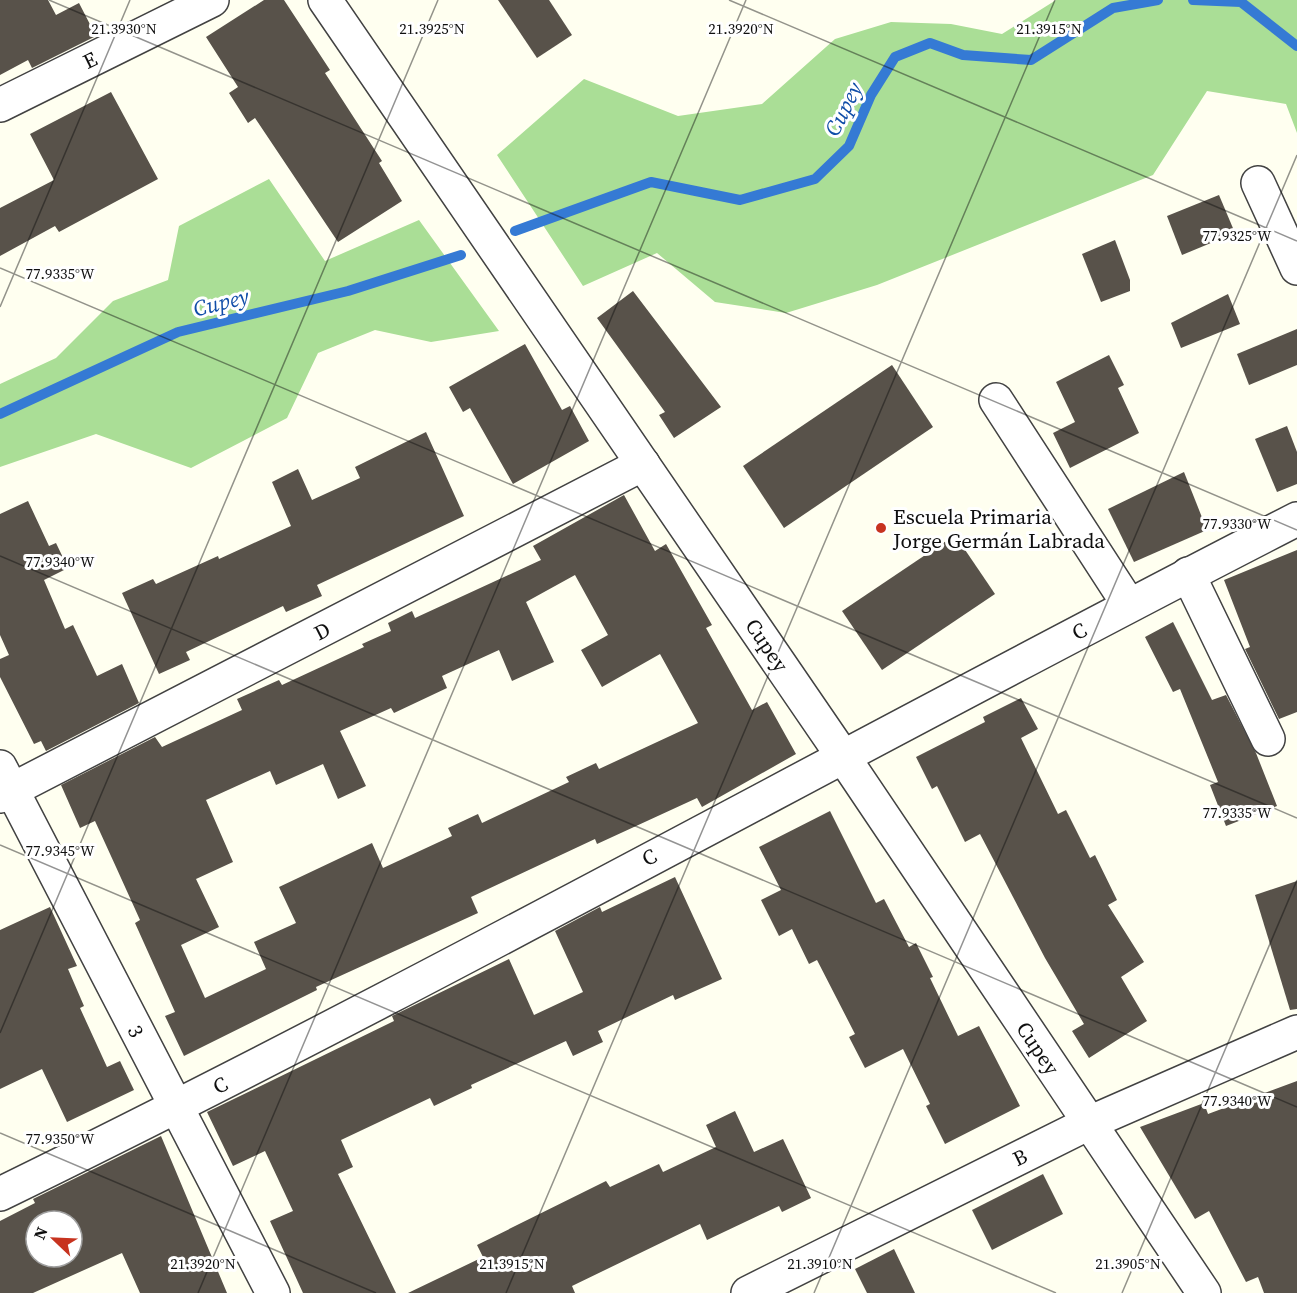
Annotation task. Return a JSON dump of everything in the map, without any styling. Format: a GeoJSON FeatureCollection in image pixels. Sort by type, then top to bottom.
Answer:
{"type":"FeatureCollection","features":[{"type":"Feature","properties":{"kind":"street","name":"E"},"geometry":{"type":"LineString","coordinates":[[0,105],[212,0]]}},
{"type":"Feature","properties":{"kind":"street","name":"Cupey"},"geometry":{"type":"LineString","coordinates":[[325,0],[842,755],[1204,1293]]}},
{"type":"Feature","properties":{"kind":"street"},"geometry":{"type":"LineString","coordinates":[[1258,183],[1297,268]]}},
{"type":"Feature","properties":{"kind":"street"},"geometry":{"type":"LineString","coordinates":[[996,399],[1129,605]]}},
{"type":"Feature","properties":{"kind":"street","name":"D"},"geometry":{"type":"LineString","coordinates":[[4,785],[643,464]]}},
{"type":"Feature","properties":{"kind":"street","name":"C"},"geometry":{"type":"LineString","coordinates":[[0,1194],[176,1108],[842,755],[1297,519]]}},
{"type":"Feature","properties":{"kind":"street"},"geometry":{"type":"LineString","coordinates":[[1188,574],[1268,739]]}},
{"type":"Feature","properties":{"kind":"street","name":"3"},"geometry":{"type":"LineString","coordinates":[[4,785],[273,1293]]}},
{"type":"Feature","properties":{"kind":"street","name":"B"},"geometry":{"type":"LineString","coordinates":[[748,1293],[1089,1123],[1297,1032]]}},
{"type":"Feature","properties":{"kind":"green space"},"geometry":{"type":"Polygon","coordinates":[[[1056,0],[1297,0],[1297,133],[1286,104],[1207,91],[1153,175],[877,285],[786,313],[715,302],[657,253],[583,286],[497,155],[584,79],[678,116],[762,104],[835,39],[891,22],[951,24],[1002,34],[1056,0]]]}},
{"type":"Feature","properties":{"kind":"green space"},"geometry":{"type":"Polygon","coordinates":[[[269,179],[325,261],[419,220],[499,331],[431,342],[375,330],[318,353],[287,418],[191,468],[96,434],[0,467],[0,384],[56,358],[113,301],[168,280],[179,226],[269,179]]]}},
{"type":"Feature","properties":{"kind":"building"},"geometry":{"type":"Polygon","coordinates":[[[0,0],[48,0],[56,15],[79,3],[96,36],[32,68],[28,60],[0,75],[0,0]]]}},
{"type":"Feature","properties":{"kind":"building"},"geometry":{"type":"Polygon","coordinates":[[[264,0],[284,0],[330,70],[325,73],[382,161],[379,163],[402,201],[338,242],[255,118],[248,123],[229,93],[238,87],[206,37],[264,0]]]}},
{"type":"Feature","properties":{"kind":"building"},"geometry":{"type":"Polygon","coordinates":[[[498,0],[549,0],[572,35],[537,58],[498,0]]]}},
{"type":"Feature","properties":{"kind":"building"},"geometry":{"type":"Polygon","coordinates":[[[111,92],[158,179],[59,232],[55,226],[0,256],[0,208],[54,180],[30,134],[111,92]]]}},
{"type":"Feature","properties":{"kind":"building"},"geometry":{"type":"Polygon","coordinates":[[[1219,195],[1235,233],[1182,255],[1167,216],[1219,195]]]}},
{"type":"Feature","properties":{"kind":"building"},"geometry":{"type":"Polygon","coordinates":[[[1115,240],[1130,280],[1130,291],[1101,302],[1082,254],[1115,240]]]}},
{"type":"Feature","properties":{"kind":"building"},"geometry":{"type":"Polygon","coordinates":[[[633,291],[721,407],[674,438],[659,415],[665,412],[597,318],[633,291]]]}},
{"type":"Feature","properties":{"kind":"building"},"geometry":{"type":"Polygon","coordinates":[[[1228,294],[1240,324],[1181,348],[1171,323],[1228,294]]]}},
{"type":"Feature","properties":{"kind":"building"},"geometry":{"type":"Polygon","coordinates":[[[1297,329],[1297,365],[1249,385],[1237,354],[1297,329]]]}},
{"type":"Feature","properties":{"kind":"building"},"geometry":{"type":"Polygon","coordinates":[[[525,344],[562,410],[570,406],[589,441],[513,484],[470,408],[463,412],[449,387],[525,344]]]}},
{"type":"Feature","properties":{"kind":"building"},"geometry":{"type":"Polygon","coordinates":[[[1109,355],[1124,385],[1118,388],[1139,433],[1070,468],[1053,433],[1075,422],[1056,382],[1109,355]]]}},
{"type":"Feature","properties":{"kind":"building"},"geometry":{"type":"Polygon","coordinates":[[[892,365],[933,427],[784,528],[743,466],[892,365]]]}},
{"type":"Feature","properties":{"kind":"building"},"geometry":{"type":"Polygon","coordinates":[[[1287,426],[1297,452],[1297,484],[1277,492],[1255,439],[1287,426]]]}},
{"type":"Feature","properties":{"kind":"building"},"geometry":{"type":"Polygon","coordinates":[[[426,432],[464,516],[317,585],[322,596],[286,612],[283,606],[186,652],[190,660],[159,674],[122,593],[153,579],[156,584],[218,556],[219,559],[291,526],[272,482],[298,469],[312,500],[360,478],[355,467],[426,432]]]}},
{"type":"Feature","properties":{"kind":"building"},"geometry":{"type":"Polygon","coordinates":[[[1184,472],[1207,530],[1134,562],[1108,509],[1184,472]]]}},
{"type":"Feature","properties":{"kind":"building"},"geometry":{"type":"Polygon","coordinates":[[[624,495],[655,551],[666,544],[712,625],[706,628],[752,710],[767,702],[796,754],[702,807],[697,798],[597,844],[595,839],[471,897],[478,913],[316,987],[317,990],[184,1056],[165,1016],[175,1012],[135,923],[140,920],[116,867],[95,821],[80,828],[61,785],[155,737],[162,747],[242,710],[237,699],[279,680],[282,685],[364,647],[362,644],[391,631],[388,623],[412,611],[415,618],[541,560],[533,546],[624,495]],[[575,575],[526,602],[554,662],[512,681],[499,650],[442,676],[447,688],[394,713],[391,708],[340,731],[366,786],[338,799],[323,764],[276,785],[270,771],[206,800],[233,862],[196,879],[219,927],[181,945],[205,998],[266,969],[254,942],[296,923],[279,887],[372,843],[383,868],[452,836],[448,828],[478,814],[482,823],[569,782],[566,777],[596,763],[599,769],[698,723],[660,654],[602,687],[581,650],[608,635],[575,575]]]}},
{"type":"Feature","properties":{"kind":"building"},"geometry":{"type":"Polygon","coordinates":[[[28,501],[49,546],[56,543],[68,568],[44,580],[65,629],[73,625],[97,676],[122,664],[139,703],[46,751],[41,741],[34,744],[0,677],[0,659],[9,655],[0,635],[0,514],[28,501]]]}},
{"type":"Feature","properties":{"kind":"building"},"geometry":{"type":"Polygon","coordinates":[[[955,535],[995,594],[882,670],[842,611],[955,535]]]}},
{"type":"Feature","properties":{"kind":"building"},"geometry":{"type":"Polygon","coordinates":[[[1297,550],[1297,712],[1279,719],[1245,649],[1250,647],[1224,580],[1297,550]]]}},
{"type":"Feature","properties":{"kind":"building"},"geometry":{"type":"Polygon","coordinates":[[[1173,622],[1212,700],[1226,695],[1256,753],[1277,806],[1226,826],[1210,785],[1218,782],[1180,689],[1173,692],[1145,637],[1173,622]]]}},
{"type":"Feature","properties":{"kind":"building"},"geometry":{"type":"Polygon","coordinates":[[[1021,698],[1038,729],[1021,738],[1058,814],[1066,810],[1090,858],[1095,855],[1117,900],[1108,905],[1144,962],[1121,977],[1147,1021],[1089,1058],[1072,1031],[1084,1024],[1045,958],[980,834],[965,842],[937,786],[932,789],[916,757],[985,722],[983,717],[1021,698]]]}},
{"type":"Feature","properties":{"kind":"building"},"geometry":{"type":"Polygon","coordinates":[[[830,811],[876,903],[884,899],[909,947],[916,943],[958,1036],[979,1026],[1020,1106],[945,1144],[926,1106],[930,1104],[903,1049],[865,1068],[849,1037],[855,1034],[817,960],[809,964],[792,929],[779,936],[761,900],[781,890],[759,847],[830,811]]]}},
{"type":"Feature","properties":{"kind":"building"},"geometry":{"type":"Polygon","coordinates":[[[675,877],[722,979],[675,1000],[673,995],[598,1031],[603,1042],[573,1056],[566,1041],[471,1085],[472,1088],[434,1106],[430,1098],[341,1140],[353,1167],[338,1174],[396,1293],[303,1293],[270,1221],[293,1211],[265,1151],[233,1166],[207,1112],[394,1021],[392,1016],[509,959],[534,1015],[583,992],[555,931],[600,907],[602,912],[675,877]]]}},
{"type":"Feature","properties":{"kind":"building"},"geometry":{"type":"Polygon","coordinates":[[[1297,881],[1297,1009],[1290,1010],[1255,895],[1297,881]]]}},
{"type":"Feature","properties":{"kind":"building"},"geometry":{"type":"Polygon","coordinates":[[[50,907],[77,966],[68,969],[84,1006],[80,1008],[107,1067],[120,1061],[134,1090],[67,1122],[42,1069],[0,1089],[0,930],[50,907]]]}},
{"type":"Feature","properties":{"kind":"building"},"geometry":{"type":"Polygon","coordinates":[[[1297,1081],[1297,1293],[1264,1293],[1258,1277],[1246,1282],[1209,1211],[1195,1219],[1140,1127],[1204,1103],[1208,1114],[1297,1081]]]}},
{"type":"Feature","properties":{"kind":"building"},"geometry":{"type":"Polygon","coordinates":[[[735,1111],[754,1152],[783,1139],[811,1198],[782,1212],[779,1206],[707,1240],[700,1224],[572,1286],[575,1293],[408,1293],[483,1257],[477,1245],[606,1181],[610,1187],[659,1164],[663,1172],[716,1147],[706,1125],[735,1111]]]}},
{"type":"Feature","properties":{"kind":"building"},"geometry":{"type":"Polygon","coordinates":[[[161,1136],[227,1293],[140,1293],[122,1253],[33,1293],[0,1293],[0,1221],[35,1203],[33,1199],[161,1136]]]}},
{"type":"Feature","properties":{"kind":"building"},"geometry":{"type":"Polygon","coordinates":[[[1043,1174],[1063,1214],[992,1250],[972,1210],[1043,1174]]]}},
{"type":"Feature","properties":{"kind":"building"},"geometry":{"type":"Polygon","coordinates":[[[894,1249],[915,1293],[867,1293],[855,1269],[894,1249]]]}},
{"type":"Feature","properties":{"kind":"waterway","name":"Cupey"},"geometry":{"type":"LineString","coordinates":[[515,231],[651,182],[740,200],[815,179],[849,146],[871,95],[895,57],[930,43],[963,55],[1031,60],[1113,8],[1158,0]]}},
{"type":"Feature","properties":{"kind":"waterway","name":"Cupey"},"geometry":{"type":"LineString","coordinates":[[1193,0],[1241,2],[1297,46]]}},
{"type":"Feature","properties":{"kind":"waterway","name":"Cupey"},"geometry":{"type":"LineString","coordinates":[[0,414],[178,332],[348,291],[461,255]]}},
{"type":"Feature","properties":{"kind":"place","name":"Escuela Primaria Jorge Germán Labrada"},"geometry":{"type":"Point","coordinates":[881,528]}}]}
